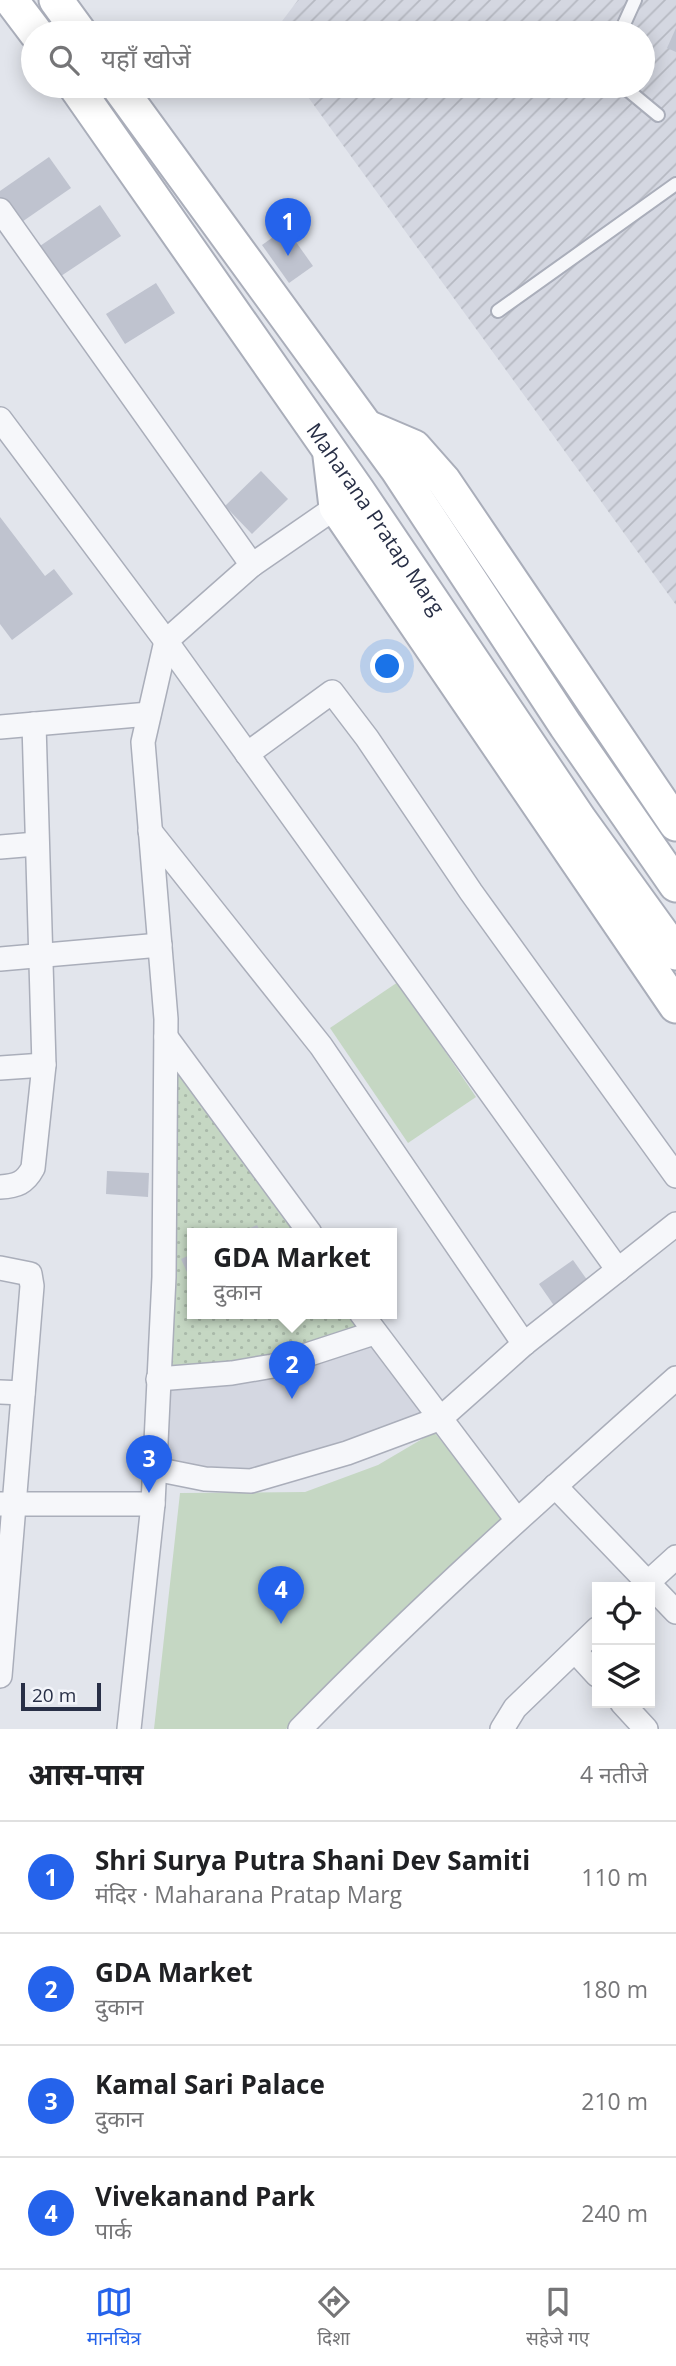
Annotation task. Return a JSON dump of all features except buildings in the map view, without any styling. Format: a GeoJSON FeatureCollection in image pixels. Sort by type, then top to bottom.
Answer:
{"type":"FeatureCollection","features":[{"type":"Feature","properties":{"kind":"main road"},"geometry":{"type":"LineString","coordinates":[[11,0],[27,21]]}},
{"type":"Feature","properties":{"kind":"main road"},"geometry":{"type":"LineString","coordinates":[[56,0],[71,21]]}},
{"type":"Feature","properties":{"kind":"main road","name":"Maharana Pratap Marg"},"geometry":{"type":"LineString","coordinates":[[83,98],[580,820],[676,953]]}},
{"type":"Feature","properties":{"kind":"main road","name":"Maharana Pratap Marg"},"geometry":{"type":"LineString","coordinates":[[127,98],[367,427],[676,885]]}},
{"type":"Feature","properties":{"kind":"main road"},"geometry":{"type":"LineString","coordinates":[[367,427],[414,447],[444,481],[676,824]]}},
{"type":"Feature","properties":{"kind":"main road"},"geometry":{"type":"LineString","coordinates":[[329,452],[336,507],[676,1006]]}},
{"type":"Feature","properties":{"kind":"street"},"geometry":{"type":"LineString","coordinates":[[0,210],[253,565]]}},
{"type":"Feature","properties":{"kind":"street"},"geometry":{"type":"LineString","coordinates":[[0,419],[166,641],[618,1270]]}},
{"type":"Feature","properties":{"kind":"street"},"geometry":{"type":"LineString","coordinates":[[129,1729],[153,1504],[164,1277],[166,1038],[143,742],[166,641],[253,565],[336,507]]}},
{"type":"Feature","properties":{"kind":"street"},"geometry":{"type":"LineString","coordinates":[[247,754],[332,692],[367,738],[478,903],[676,1176]]}},
{"type":"Feature","properties":{"kind":"street"},"geometry":{"type":"LineString","coordinates":[[0,727],[149,714]]}},
{"type":"Feature","properties":{"kind":"street"},"geometry":{"type":"LineString","coordinates":[[0,1187],[15,1186],[26,1180],[33,1168],[44,1065],[34,724]]}},
{"type":"Feature","properties":{"kind":"street"},"geometry":{"type":"LineString","coordinates":[[150,831],[321,1046],[524,1344]]}},
{"type":"Feature","properties":{"kind":"street"},"geometry":{"type":"LineString","coordinates":[[0,847],[36,844]]}},
{"type":"Feature","properties":{"kind":"street"},"geometry":{"type":"LineString","coordinates":[[0,959],[160,945]]}},
{"type":"Feature","properties":{"kind":"street"},"geometry":{"type":"LineString","coordinates":[[166,1038],[306,1228]]}},
{"type":"Feature","properties":{"kind":"street"},"geometry":{"type":"LineString","coordinates":[[0,1068],[44,1065]]}},
{"type":"Feature","properties":{"kind":"street"},"geometry":{"type":"LineString","coordinates":[[155,1469],[205,1479],[251,1481],[346,1453],[441,1418],[524,1344],[676,1224]]}},
{"type":"Feature","properties":{"kind":"street"},"geometry":{"type":"LineString","coordinates":[[0,1268],[30,1274],[32,1286],[23,1393],[8,1505],[0,1676]]}},
{"type":"Feature","properties":{"kind":"street"},"geometry":{"type":"LineString","coordinates":[[365,1319],[517,1520]]}},
{"type":"Feature","properties":{"kind":"street"},"geometry":{"type":"LineString","coordinates":[[158,1379],[232,1373],[273,1366],[374,1333]]}},
{"type":"Feature","properties":{"kind":"street"},"geometry":{"type":"LineString","coordinates":[[300,1729],[517,1520],[676,1378]]}},
{"type":"Feature","properties":{"kind":"street"},"geometry":{"type":"LineString","coordinates":[[0,1392],[23,1393]]}},
{"type":"Feature","properties":{"kind":"street"},"geometry":{"type":"LineString","coordinates":[[555,1486],[642,1582]]}},
{"type":"Feature","properties":{"kind":"street"},"geometry":{"type":"LineString","coordinates":[[8,1505],[153,1504]]}},
{"type":"Feature","properties":{"kind":"street"},"geometry":{"type":"LineString","coordinates":[[648,1582],[676,1557]]}},
{"type":"Feature","properties":{"kind":"street"},"geometry":{"type":"LineString","coordinates":[[655,1594],[676,1612]]}},
{"type":"Feature","properties":{"kind":"street"},"geometry":{"type":"LineString","coordinates":[[502,1729],[515,1708],[592,1634]]}},
{"type":"Feature","properties":{"kind":"street"},"geometry":{"type":"LineString","coordinates":[[575,1651],[592,1670]]}},
{"type":"Feature","properties":{"kind":"street"},"geometry":{"type":"LineString","coordinates":[[627,1708],[646,1729]]}},
{"type":"Feature","properties":{"kind":"lane"},"geometry":{"type":"LineString","coordinates":[[625,21],[635,0]]}},
{"type":"Feature","properties":{"kind":"lane"},"geometry":{"type":"LineString","coordinates":[[638,98],[659,115]]}},
{"type":"Feature","properties":{"kind":"lane"},"geometry":{"type":"LineString","coordinates":[[498,311],[676,184]]}},
{"type":"Feature","properties":{"kind":"shaded area"},"geometry":{"type":"Polygon","coordinates":[[[298,0],[676,0],[676,605],[309,98],[655,98],[655,21],[282,21],[298,0]]]}},
{"type":"Feature","properties":{"kind":"shaded area"},"geometry":{"type":"Polygon","coordinates":[[[374,1333],[441,1418],[290,1472],[155,1469],[158,1379],[374,1333]]]}},
{"type":"Feature","properties":{"kind":"green space"},"geometry":{"type":"Polygon","coordinates":[[[398,982],[476,1097],[408,1143],[330,1028],[398,982]]]}},
{"type":"Feature","properties":{"kind":"green space"},"geometry":{"type":"Polygon","coordinates":[[[166,1037],[300,1228],[187,1228],[187,1319],[364,1319],[374,1333],[158,1379],[166,1037]]]}},
{"type":"Feature","properties":{"kind":"green space"},"geometry":{"type":"Polygon","coordinates":[[[434,1432],[506,1520],[286,1729],[154,1729],[180,1493],[305,1492],[378,1465],[434,1432]]]}},
{"type":"Feature","properties":{"kind":"place","name":"Shri Surya Putra Shani Dev Samiti"},"geometry":{"type":"Point","coordinates":[288,256]}},
{"type":"Feature","properties":{"kind":"place","name":"GDA Market"},"geometry":{"type":"Point","coordinates":[292,1399]}},
{"type":"Feature","properties":{"kind":"place","name":"Kamal Sari Palace"},"geometry":{"type":"Point","coordinates":[149,1493]}},
{"type":"Feature","properties":{"kind":"place","name":"Vivekanand Park"},"geometry":{"type":"Point","coordinates":[281,1624]}}]}
